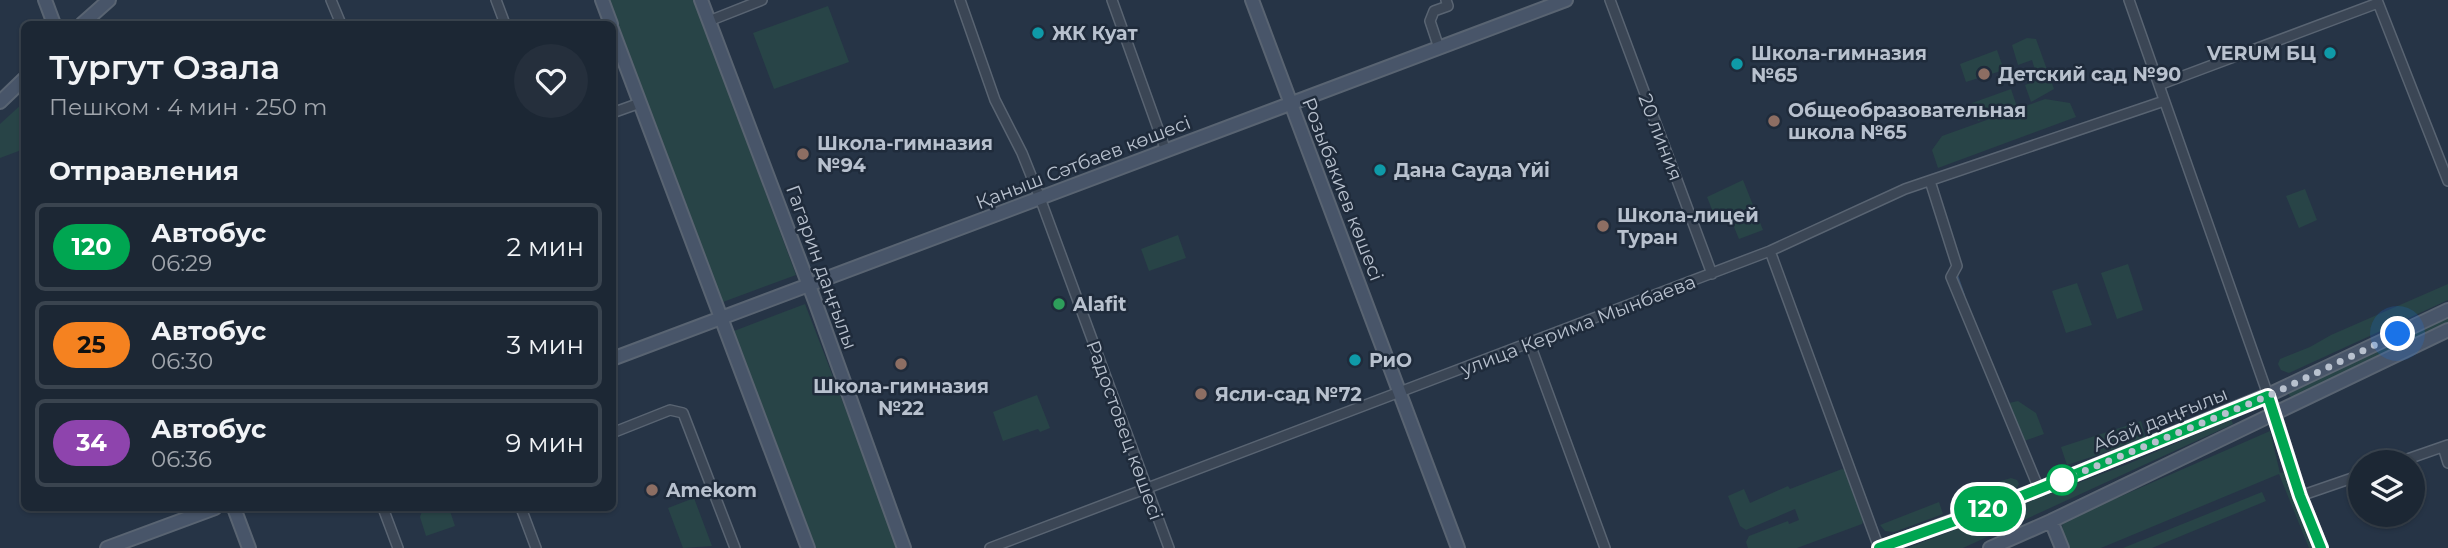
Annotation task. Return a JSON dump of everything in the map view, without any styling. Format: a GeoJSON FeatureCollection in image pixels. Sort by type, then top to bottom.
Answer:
{"type":"FeatureCollection","features":[{"type":"Feature","properties":{"kind":"main road"},"geometry":{"type":"LineString","coordinates":[[45,0],[53,21]]}},
{"type":"Feature","properties":{"kind":"main road"},"geometry":{"type":"LineString","coordinates":[[85,21],[109,0]]}},
{"type":"Feature","properties":{"kind":"main road"},"geometry":{"type":"LineString","coordinates":[[602,0],[610,21]]}},
{"type":"Feature","properties":{"kind":"main road","name":"Гагарин даңғылы"},"geometry":{"type":"LineString","coordinates":[[701,0],[904,548]]}},
{"type":"Feature","properties":{"kind":"main road","name":"Розыбакиев көшесі"},"geometry":{"type":"LineString","coordinates":[[1252,0],[1458,548]]}},
{"type":"Feature","properties":{"kind":"main road","name":"Қаныш Сәтбаев көшесі"},"geometry":{"type":"LineString","coordinates":[[616,357],[1566,0]]}},
{"type":"Feature","properties":{"kind":"main road"},"geometry":{"type":"LineString","coordinates":[[616,38],[808,548]]}},
{"type":"Feature","properties":{"kind":"main road"},"geometry":{"type":"LineString","coordinates":[[0,102],[21,82]]}},
{"type":"Feature","properties":{"kind":"main road","name":"Абай даңғылы"},"geometry":{"type":"LineString","coordinates":[[1879,548],[1955,522],[2268,396],[2448,310]]}},
{"type":"Feature","properties":{"kind":"main road"},"geometry":{"type":"LineString","coordinates":[[1990,548],[2275,415],[2448,330]]}},
{"type":"Feature","properties":{"kind":"main road"},"geometry":{"type":"LineString","coordinates":[[2268,396],[2300,496],[2321,548]]}},
{"type":"Feature","properties":{"kind":"main road"},"geometry":{"type":"LineString","coordinates":[[107,548],[207,511]]}},
{"type":"Feature","properties":{"kind":"main road"},"geometry":{"type":"LineString","coordinates":[[235,511],[249,548]]}},
{"type":"Feature","properties":{"kind":"main road"},"geometry":{"type":"LineString","coordinates":[[2051,521],[2062,548]]}},
{"type":"Feature","properties":{"kind":"street"},"geometry":{"type":"LineString","coordinates":[[331,0],[340,21]]}},
{"type":"Feature","properties":{"kind":"street"},"geometry":{"type":"LineString","coordinates":[[496,0],[504,21]]}},
{"type":"Feature","properties":{"kind":"street"},"geometry":{"type":"LineString","coordinates":[[709,21],[762,0]]}},
{"type":"Feature","properties":{"kind":"street","name":"Радостовец көшесі"},"geometry":{"type":"LineString","coordinates":[[960,0],[995,100],[1022,153],[1040,198],[1168,548]]}},
{"type":"Feature","properties":{"kind":"street"},"geometry":{"type":"LineString","coordinates":[[1112,0],[1166,150]]}},
{"type":"Feature","properties":{"kind":"street"},"geometry":{"type":"LineString","coordinates":[[1438,48],[1430,21],[1434,11],[1448,6],[1446,0]]}},
{"type":"Feature","properties":{"kind":"street","name":"20 линия"},"geometry":{"type":"LineString","coordinates":[[1610,0],[1712,274]]}},
{"type":"Feature","properties":{"kind":"street"},"geometry":{"type":"LineString","coordinates":[[2129,0],[2268,396]]}},
{"type":"Feature","properties":{"kind":"street"},"geometry":{"type":"LineString","coordinates":[[2159,85],[2377,1],[2448,181]]}},
{"type":"Feature","properties":{"kind":"street","name":"улица Керима Мынбаева"},"geometry":{"type":"LineString","coordinates":[[990,548],[1712,274],[1770,251],[1905,189],[2164,100]]}},
{"type":"Feature","properties":{"kind":"street"},"geometry":{"type":"LineString","coordinates":[[616,112],[640,103]]}},
{"type":"Feature","properties":{"kind":"street"},"geometry":{"type":"LineString","coordinates":[[1930,181],[1957,266],[1951,277],[2039,489]]}},
{"type":"Feature","properties":{"kind":"street"},"geometry":{"type":"LineString","coordinates":[[1770,251],[1879,548]]}},
{"type":"Feature","properties":{"kind":"street"},"geometry":{"type":"LineString","coordinates":[[1530,344],[1605,548]]}},
{"type":"Feature","properties":{"kind":"street"},"geometry":{"type":"LineString","coordinates":[[616,431],[670,410],[683,413],[735,548]]}},
{"type":"Feature","properties":{"kind":"street"},"geometry":{"type":"LineString","coordinates":[[2425,453],[2446,446],[2448,463]]}},
{"type":"Feature","properties":{"kind":"street"},"geometry":{"type":"LineString","coordinates":[[2300,496],[2348,479]]}},
{"type":"Feature","properties":{"kind":"street"},"geometry":{"type":"LineString","coordinates":[[384,511],[398,548]]}},
{"type":"Feature","properties":{"kind":"street"},"geometry":{"type":"LineString","coordinates":[[522,511],[536,548]]}},
{"type":"Feature","properties":{"kind":"green space"},"geometry":{"type":"Polygon","coordinates":[[[609,0],[694,0],[796,275],[723,302],[609,0]]]}},
{"type":"Feature","properties":{"kind":"green space"},"geometry":{"type":"Polygon","coordinates":[[[828,6],[849,62],[774,89],[753,33],[828,6]]]}},
{"type":"Feature","properties":{"kind":"green space"},"geometry":{"type":"Polygon","coordinates":[[[2027,38],[2036,39],[2054,89],[2031,102],[2025,85],[2038,80],[2032,60],[2018,65],[2012,45],[2027,38]]]}},
{"type":"Feature","properties":{"kind":"green space"},"geometry":{"type":"Polygon","coordinates":[[[1997,50],[2004,70],[1966,82],[1960,64],[1997,50]]]}},
{"type":"Feature","properties":{"kind":"green space"},"geometry":{"type":"Polygon","coordinates":[[[2011,89],[2017,107],[1978,121],[1972,103],[2011,89]]]}},
{"type":"Feature","properties":{"kind":"green space"},"geometry":{"type":"Polygon","coordinates":[[[2045,99],[2070,103],[2076,117],[1938,168],[1932,150],[1942,136],[2045,99]]]}},
{"type":"Feature","properties":{"kind":"green space"},"geometry":{"type":"Polygon","coordinates":[[[21,105],[21,150],[0,158],[0,124],[21,105]]]}},
{"type":"Feature","properties":{"kind":"green space"},"geometry":{"type":"Polygon","coordinates":[[[1743,180],[1763,230],[1739,239],[1731,220],[1718,225],[1707,197],[1743,180]]]}},
{"type":"Feature","properties":{"kind":"green space"},"geometry":{"type":"Polygon","coordinates":[[[2305,189],[2317,220],[2299,228],[2286,196],[2305,189]]]}},
{"type":"Feature","properties":{"kind":"green space"},"geometry":{"type":"Polygon","coordinates":[[[1178,235],[1186,258],[1149,271],[1141,249],[1178,235]]]}},
{"type":"Feature","properties":{"kind":"green space"},"geometry":{"type":"Polygon","coordinates":[[[2128,264],[2143,310],[2117,319],[2101,273],[2128,264]]]}},
{"type":"Feature","properties":{"kind":"green space"},"geometry":{"type":"Polygon","coordinates":[[[2077,283],[2092,325],[2066,333],[2052,291],[2077,283]]]}},
{"type":"Feature","properties":{"kind":"green space"},"geometry":{"type":"Polygon","coordinates":[[[2448,284],[2448,300],[2289,373],[2281,370],[2278,364],[2280,359],[2331,335],[2448,284]]]}},
{"type":"Feature","properties":{"kind":"green space"},"geometry":{"type":"Polygon","coordinates":[[[805,304],[899,548],[816,548],[734,331],[805,304]]]}},
{"type":"Feature","properties":{"kind":"green space"},"geometry":{"type":"Polygon","coordinates":[[[2448,316],[2448,324],[2293,400],[2287,392],[2448,316]]]}},
{"type":"Feature","properties":{"kind":"green space"},"geometry":{"type":"Polygon","coordinates":[[[1037,395],[1050,428],[1040,432],[1038,429],[1003,441],[993,412],[1037,395]]]}},
{"type":"Feature","properties":{"kind":"green space"},"geometry":{"type":"Polygon","coordinates":[[[2018,401],[2036,413],[2044,434],[2024,441],[2009,403],[2018,401]]]}},
{"type":"Feature","properties":{"kind":"green space"},"geometry":{"type":"Polygon","coordinates":[[[2231,419],[2233,424],[1963,548],[1907,548],[2128,464],[2231,419]]]}},
{"type":"Feature","properties":{"kind":"green space"},"geometry":{"type":"Polygon","coordinates":[[[2141,421],[2146,439],[2067,465],[2061,447],[2141,421]]]}},
{"type":"Feature","properties":{"kind":"green space"},"geometry":{"type":"Polygon","coordinates":[[[2270,431],[2280,473],[2284,472],[2315,548],[2309,548],[2279,474],[2101,548],[2068,548],[2062,522],[2270,431]]]}},
{"type":"Feature","properties":{"kind":"green space"},"geometry":{"type":"Polygon","coordinates":[[[1845,470],[1862,524],[1797,548],[1748,548],[1746,542],[1749,536],[1788,521],[1789,524],[1799,520],[1795,509],[1746,530],[1740,526],[1728,496],[1744,489],[1750,503],[1788,486],[1790,489],[1845,470]]]}},
{"type":"Feature","properties":{"kind":"green space"},"geometry":{"type":"Polygon","coordinates":[[[2011,478],[2019,484],[2016,489],[1968,505],[1963,492],[2011,478]]]}},
{"type":"Feature","properties":{"kind":"green space"},"geometry":{"type":"Polygon","coordinates":[[[2262,492],[2266,501],[2152,548],[2123,548],[2262,492]]]}},
{"type":"Feature","properties":{"kind":"green space"},"geometry":{"type":"Polygon","coordinates":[[[694,498],[712,546],[683,548],[668,508],[694,498]]]}},
{"type":"Feature","properties":{"kind":"green space"},"geometry":{"type":"Polygon","coordinates":[[[1939,502],[1943,514],[1894,532],[1885,531],[1880,525],[1939,502]]]}},
{"type":"Feature","properties":{"kind":"green space"},"geometry":{"type":"Polygon","coordinates":[[[422,511],[450,511],[455,526],[426,536],[420,517],[422,511]]]}},
{"type":"Feature","properties":{"kind":"waterway"},"geometry":{"type":"LineString","coordinates":[[1957,276],[1964,296]]}},
{"type":"Feature","properties":{"kind":"bus line","name":"120"},"geometry":{"type":"LineString","coordinates":[[1879,548],[1997,506],[2268,396],[2300,496],[2321,548]]}},
{"type":"Feature","properties":{"kind":"place","name":"ЖК Куат"},"geometry":{"type":"Point","coordinates":[1038,33]}},
{"type":"Feature","properties":{"kind":"place","name":"VERUM БЦ"},"geometry":{"type":"Point","coordinates":[2330,53]}},
{"type":"Feature","properties":{"kind":"place","name":"Школа-гимназия №65"},"geometry":{"type":"Point","coordinates":[1737,64]}},
{"type":"Feature","properties":{"kind":"place","name":"Детский сад №90"},"geometry":{"type":"Point","coordinates":[1984,74]}},
{"type":"Feature","properties":{"kind":"place","name":"Общеобразовательная школа №65"},"geometry":{"type":"Point","coordinates":[1774,121]}},
{"type":"Feature","properties":{"kind":"place","name":"Школа-гимназия №94"},"geometry":{"type":"Point","coordinates":[803,154]}},
{"type":"Feature","properties":{"kind":"place","name":"Дана Сауда Үйі"},"geometry":{"type":"Point","coordinates":[1380,170]}},
{"type":"Feature","properties":{"kind":"place","name":"Школа-лицей Туран"},"geometry":{"type":"Point","coordinates":[1603,226]}},
{"type":"Feature","properties":{"kind":"place","name":"Alafit"},"geometry":{"type":"Point","coordinates":[1059,304]}},
{"type":"Feature","properties":{"kind":"place","name":"РиО"},"geometry":{"type":"Point","coordinates":[1355,360]}},
{"type":"Feature","properties":{"kind":"place","name":"Школа-гимназия №22"},"geometry":{"type":"Point","coordinates":[901,364]}},
{"type":"Feature","properties":{"kind":"place","name":"Ясли-сад №72"},"geometry":{"type":"Point","coordinates":[1201,394]}},
{"type":"Feature","properties":{"kind":"place","name":"Amekom"},"geometry":{"type":"Point","coordinates":[652,490]}},
{"type":"Feature","properties":{"kind":"route"},"geometry":{"type":"LineString","coordinates":[[2062,480],[2268,396],[2398,334]]}}]}
